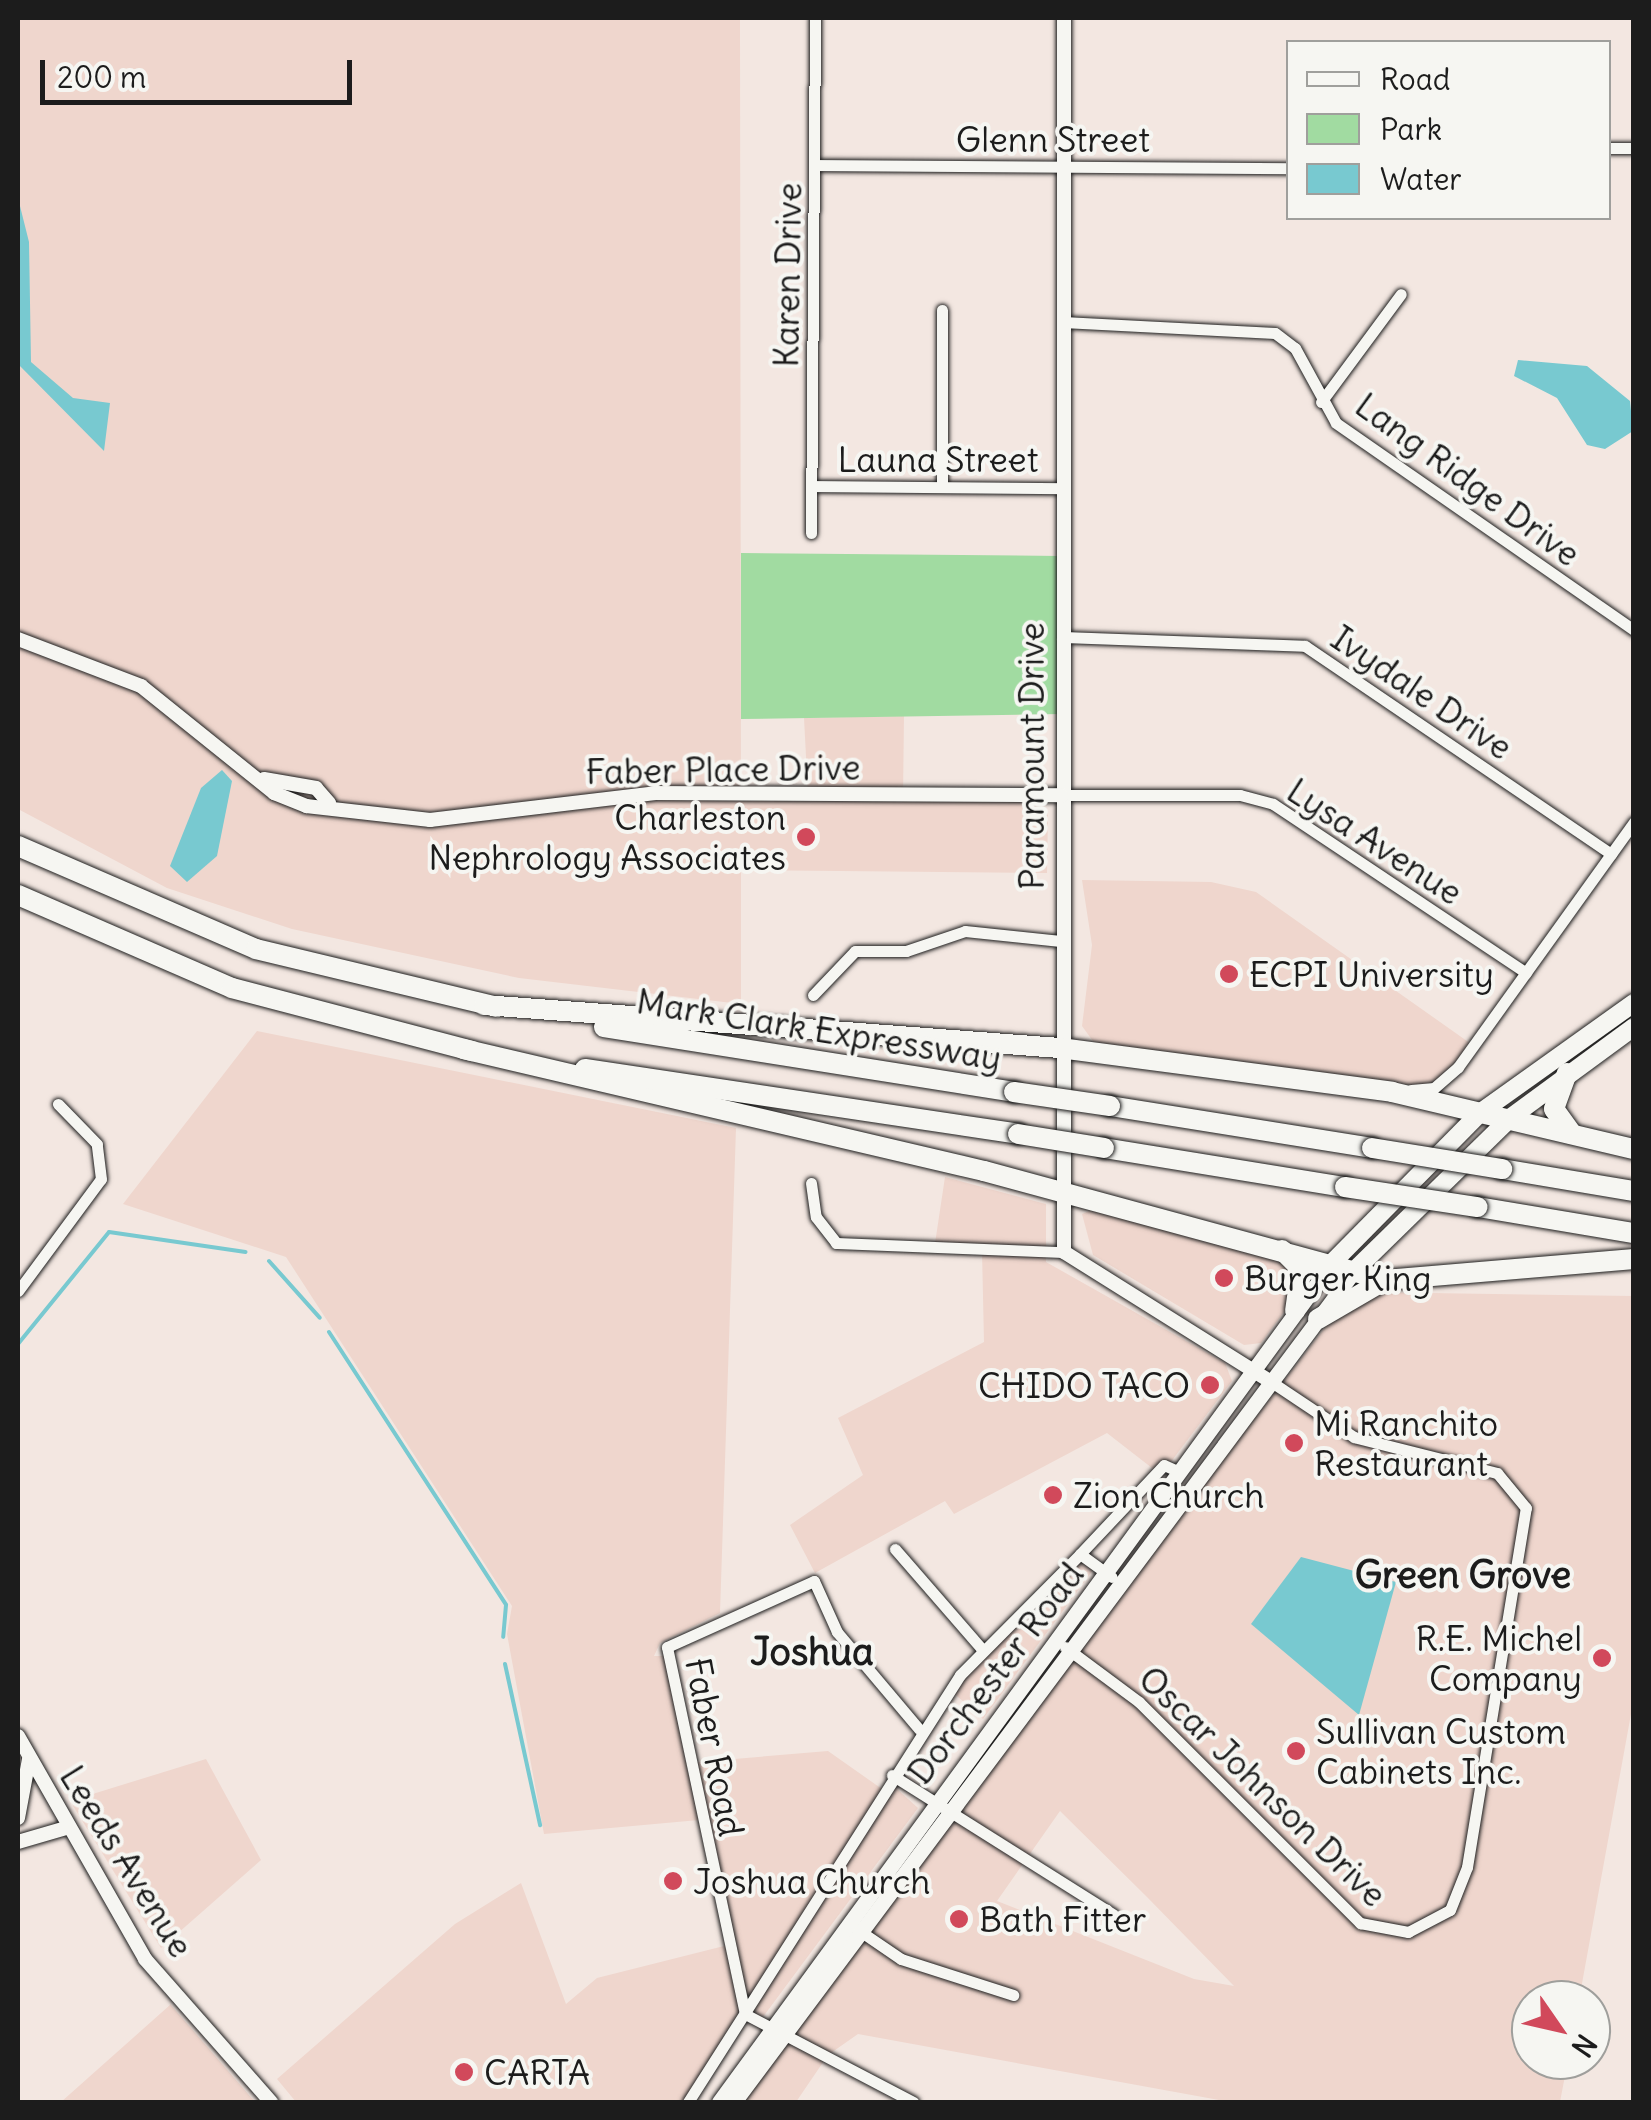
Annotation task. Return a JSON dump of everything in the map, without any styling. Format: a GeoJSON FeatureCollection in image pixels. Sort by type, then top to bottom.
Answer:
{"type":"FeatureCollection","features":[{"type":"Feature","properties":{"kind":"highway","name":"Mark Clark Expressway"},"geometry":{"type":"LineString","coordinates":[[18,846],[256,949],[484,1004],[1634,1191]]}},
{"type":"Feature","properties":{"kind":"highway","name":"Mark Clark Expressway"},"geometry":{"type":"LineString","coordinates":[[18,895],[232,988],[463,1050],[1634,1232]]}},
{"type":"Feature","properties":{"kind":"highway"},"geometry":{"type":"LineString","coordinates":[[484,1004],[1060,1048],[1392,1092],[1634,1149]]}},
{"type":"Feature","properties":{"kind":"highway"},"geometry":{"type":"LineString","coordinates":[[463,1050],[1059,1191],[1281,1248],[1386,1280],[1634,1259]]}},
{"type":"Feature","properties":{"kind":"highway"},"geometry":{"type":"LineString","coordinates":[[1567,1073],[1554,1110],[1573,1135]]}},
{"type":"Feature","properties":{"kind":"highway"},"geometry":{"type":"LineString","coordinates":[[1281,1248],[1301,1269],[1294,1310]]}},
{"type":"Feature","properties":{"kind":"highway"},"geometry":{"type":"LineString","coordinates":[[1318,1319],[1386,1280]]}},
{"type":"Feature","properties":{"kind":"main road","name":"Dorchester Road"},"geometry":{"type":"LineString","coordinates":[[1114,1578],[1250,1369],[1332,1263],[1481,1112],[1634,1004]]}},
{"type":"Feature","properties":{"kind":"main road","name":"Dorchester Road"},"geometry":{"type":"LineString","coordinates":[[734,2102],[780,2030],[1063,1646],[1354,1271],[1510,1118],[1634,1026]]}},
{"type":"Feature","properties":{"kind":"main road","name":"Dorchester Road"},"geometry":{"type":"LineString","coordinates":[[719,2102],[780,2030]]}},
{"type":"Feature","properties":{"kind":"street","name":"Karen Drive"},"geometry":{"type":"LineString","coordinates":[[810,533],[816,18]]}},
{"type":"Feature","properties":{"kind":"street","name":"Paramount Drive"},"geometry":{"type":"LineString","coordinates":[[1064,18],[1059,1191],[1064,1252]]}},
{"type":"Feature","properties":{"kind":"street","name":"Glenn Street"},"geometry":{"type":"LineString","coordinates":[[816,165],[1286,168]]}},
{"type":"Feature","properties":{"kind":"street"},"geometry":{"type":"LineString","coordinates":[[1321,402],[1401,294]]}},
{"type":"Feature","properties":{"kind":"street"},"geometry":{"type":"LineString","coordinates":[[942,310],[942,486]]}},
{"type":"Feature","properties":{"kind":"street","name":"Lang Ridge Drive"},"geometry":{"type":"LineString","coordinates":[[1063,322],[1274,333],[1295,348],[1321,402],[1355,438],[1634,630]]}},
{"type":"Feature","properties":{"kind":"street","name":"Launa Street"},"geometry":{"type":"LineString","coordinates":[[812,486],[1062,488]]}},
{"type":"Feature","properties":{"kind":"street","name":"Ivydale Drive"},"geometry":{"type":"LineString","coordinates":[[1062,637],[1305,646],[1611,854]]}},
{"type":"Feature","properties":{"kind":"street","name":"Faber Place Drive"},"geometry":{"type":"LineString","coordinates":[[18,639],[140,686],[264,779],[288,802],[328,803],[430,820],[657,793],[1061,795]]}},
{"type":"Feature","properties":{"kind":"street","name":"Faber Place Drive"},"geometry":{"type":"LineString","coordinates":[[264,779],[316,788],[328,803]]}},
{"type":"Feature","properties":{"kind":"street","name":"Lysa Avenue"},"geometry":{"type":"LineString","coordinates":[[1061,795],[1240,795],[1273,804],[1526,973]]}},
{"type":"Feature","properties":{"kind":"street"},"geometry":{"type":"LineString","coordinates":[[1392,1092],[1434,1088],[1458,1068],[1634,822]]}},
{"type":"Feature","properties":{"kind":"street"},"geometry":{"type":"LineString","coordinates":[[813,995],[855,951],[906,951],[964,931],[1060,941]]}},
{"type":"Feature","properties":{"kind":"street"},"geometry":{"type":"LineString","coordinates":[[18,1292],[101,1179],[97,1144],[58,1104]]}},
{"type":"Feature","properties":{"kind":"street"},"geometry":{"type":"LineString","coordinates":[[812,1183],[830,1238],[859,1249],[1064,1252],[1270,1380]]}},
{"type":"Feature","properties":{"kind":"street","name":"Oscar Johnson Drive"},"geometry":{"type":"LineString","coordinates":[[1063,1646],[1140,1702],[1360,1922],[1408,1932],[1450,1910],[1468,1866],[1526,1508],[1497,1473],[1354,1437],[1270,1380]]}},
{"type":"Feature","properties":{"kind":"street"},"geometry":{"type":"LineString","coordinates":[[688,2102],[920,1729],[982,1649],[1164,1465],[1180,1472]]}},
{"type":"Feature","properties":{"kind":"street"},"geometry":{"type":"LineString","coordinates":[[895,1550],[982,1649]]}},
{"type":"Feature","properties":{"kind":"street"},"geometry":{"type":"LineString","coordinates":[[1080,1554],[1114,1578]]}},
{"type":"Feature","properties":{"kind":"street","name":"Faber Road"},"geometry":{"type":"LineString","coordinates":[[745,2014],[665,1656],[671,1642],[814,1581],[837,1632],[920,1729]]}},
{"type":"Feature","properties":{"kind":"street","name":"Leeds Avenue"},"geometry":{"type":"LineString","coordinates":[[18,1736],[66,1828],[146,1959],[271,2102]]}},
{"type":"Feature","properties":{"kind":"street"},"geometry":{"type":"LineString","coordinates":[[18,1818],[29,1758]]}},
{"type":"Feature","properties":{"kind":"street"},"geometry":{"type":"LineString","coordinates":[[892,1774],[942,1811],[1114,1915]]}},
{"type":"Feature","properties":{"kind":"street"},"geometry":{"type":"LineString","coordinates":[[18,1842],[66,1828]]}},
{"type":"Feature","properties":{"kind":"street"},"geometry":{"type":"LineString","coordinates":[[855,1928],[901,1959],[1013,1995]]}},
{"type":"Feature","properties":{"kind":"street"},"geometry":{"type":"LineString","coordinates":[[745,2014],[913,2102]]}},
{"type":"Feature","properties":{"kind":"shaded area"},"geometry":{"type":"Polygon","coordinates":[[[18,18],[740,18],[741,801],[1027,802],[1048,813],[1047,873],[741,870],[741,1004],[519,978],[292,929],[167,888],[18,809],[18,18]]]}},
{"type":"Feature","properties":{"kind":"shaded area"},"geometry":{"type":"Polygon","coordinates":[[[904,716],[903,796],[808,794],[804,718],[904,716]]]}},
{"type":"Feature","properties":{"kind":"shaded area","name":"ECPI University"},"geometry":{"type":"Polygon","coordinates":[[[1082,880],[1211,882],[1256,892],[1474,1046],[1434,1088],[1095,1044],[1082,1026],[1092,945],[1082,880]]]}},
{"type":"Feature","properties":{"kind":"shaded area"},"geometry":{"type":"Polygon","coordinates":[[[257,1031],[736,1128],[720,1613],[660,1643],[654,1656],[665,1656],[687,1763],[828,1751],[882,1789],[888,1781],[918,1808],[760,2021],[745,2014],[688,2102],[296,2102],[277,2079],[455,1924],[521,1883],[566,2004],[597,1978],[728,1945],[699,1820],[544,1834],[507,1634],[512,1606],[286,1257],[123,1204],[257,1031]]]}},
{"type":"Feature","properties":{"kind":"shaded area"},"geometry":{"type":"Polygon","coordinates":[[[945,1177],[1046,1204],[1046,1262],[1225,1363],[1232,1381],[1161,1475],[1107,1433],[954,1514],[945,1501],[815,1573],[790,1525],[863,1475],[838,1418],[984,1342],[982,1251],[934,1250],[945,1177]]]}},
{"type":"Feature","properties":{"kind":"shaded area"},"geometry":{"type":"Polygon","coordinates":[[[1096,1208],[1274,1258],[1295,1272],[1292,1301],[1261,1343],[1244,1345],[1093,1255],[1082,1214],[1096,1208]]]}},
{"type":"Feature","properties":{"kind":"shaded area"},"geometry":{"type":"Polygon","coordinates":[[[1364,1292],[1633,1296],[1633,1703],[1583,1980],[1511,1980],[1511,2080],[1564,2080],[1560,2102],[1230,2102],[858,2034],[828,2055],[796,2102],[743,2102],[1146,1558],[1331,1320],[1364,1292]],[[1060,1811],[997,1901],[1194,1979],[1234,1986],[1060,1811]]]}},
{"type":"Feature","properties":{"kind":"shaded area"},"geometry":{"type":"Polygon","coordinates":[[[1080,1554],[1096,1566],[983,1719],[949,1689],[1080,1554]]]}},
{"type":"Feature","properties":{"kind":"shaded area"},"geometry":{"type":"Polygon","coordinates":[[[206,1759],[261,1860],[161,1948],[70,1801],[206,1759]]]}},
{"type":"Feature","properties":{"kind":"shaded area"},"geometry":{"type":"Polygon","coordinates":[[[170,2005],[255,2102],[61,2102],[170,2005]]]}},
{"type":"Feature","properties":{"kind":"green space"},"geometry":{"type":"Polygon","coordinates":[[[741,553],[1061,556],[1061,714],[741,719],[741,553]]]}},
{"type":"Feature","properties":{"kind":"water"},"geometry":{"type":"Polygon","coordinates":[[[18,198],[29,242],[31,362],[73,398],[110,403],[104,451],[18,364],[18,198]]]}},
{"type":"Feature","properties":{"kind":"water"},"geometry":{"type":"Polygon","coordinates":[[[1518,360],[1587,366],[1630,401],[1633,431],[1605,449],[1587,445],[1557,398],[1514,376],[1518,360]]]}},
{"type":"Feature","properties":{"kind":"water"},"geometry":{"type":"Polygon","coordinates":[[[222,770],[232,781],[217,856],[187,882],[170,866],[201,788],[222,770]]]}},
{"type":"Feature","properties":{"kind":"water"},"geometry":{"type":"Polygon","coordinates":[[[1301,1557],[1396,1582],[1359,1715],[1251,1624],[1301,1557]]]}},
{"type":"Feature","properties":{"kind":"waterway"},"geometry":{"type":"LineString","coordinates":[[18,1344],[109,1232],[246,1252]]}},
{"type":"Feature","properties":{"kind":"waterway"},"geometry":{"type":"LineString","coordinates":[[269,1261],[320,1318]]}},
{"type":"Feature","properties":{"kind":"waterway"},"geometry":{"type":"LineString","coordinates":[[329,1332],[506,1605],[503,1637]]}},
{"type":"Feature","properties":{"kind":"waterway"},"geometry":{"type":"LineString","coordinates":[[505,1664],[540,1825]]}},
{"type":"Feature","properties":{"kind":"place","name":"Charleston Nephrology Associates"},"geometry":{"type":"Point","coordinates":[806,837]}},
{"type":"Feature","properties":{"kind":"place","name":"ECPI University"},"geometry":{"type":"Point","coordinates":[1229,974]}},
{"type":"Feature","properties":{"kind":"place","name":"Burger King"},"geometry":{"type":"Point","coordinates":[1224,1278]}},
{"type":"Feature","properties":{"kind":"place","name":"CHIDO TACO"},"geometry":{"type":"Point","coordinates":[1210,1385]}},
{"type":"Feature","properties":{"kind":"place","name":"Mi Ranchito Restaurant"},"geometry":{"type":"Point","coordinates":[1294,1443]}},
{"type":"Feature","properties":{"kind":"place","name":"Zion Church"},"geometry":{"type":"Point","coordinates":[1053,1495]}},
{"type":"Feature","properties":{"kind":"place","name":"R.E. Michel Company"},"geometry":{"type":"Point","coordinates":[1602,1658]}},
{"type":"Feature","properties":{"kind":"place","name":"Sullivan Custom Cabinets Inc."},"geometry":{"type":"Point","coordinates":[1296,1751]}},
{"type":"Feature","properties":{"kind":"place","name":"Joshua Church"},"geometry":{"type":"Point","coordinates":[673,1881]}},
{"type":"Feature","properties":{"kind":"place","name":"Bath Fitter"},"geometry":{"type":"Point","coordinates":[959,1919]}},
{"type":"Feature","properties":{"kind":"place","name":"CARTA"},"geometry":{"type":"Point","coordinates":[464,2072]}},
{"type":"Feature","properties":{"kind":"district","name":"Green Grove"},"geometry":{"type":"Point","coordinates":[1463,1575]}},
{"type":"Feature","properties":{"kind":"district","name":"Joshua"},"geometry":{"type":"Point","coordinates":[812,1652]}}]}
